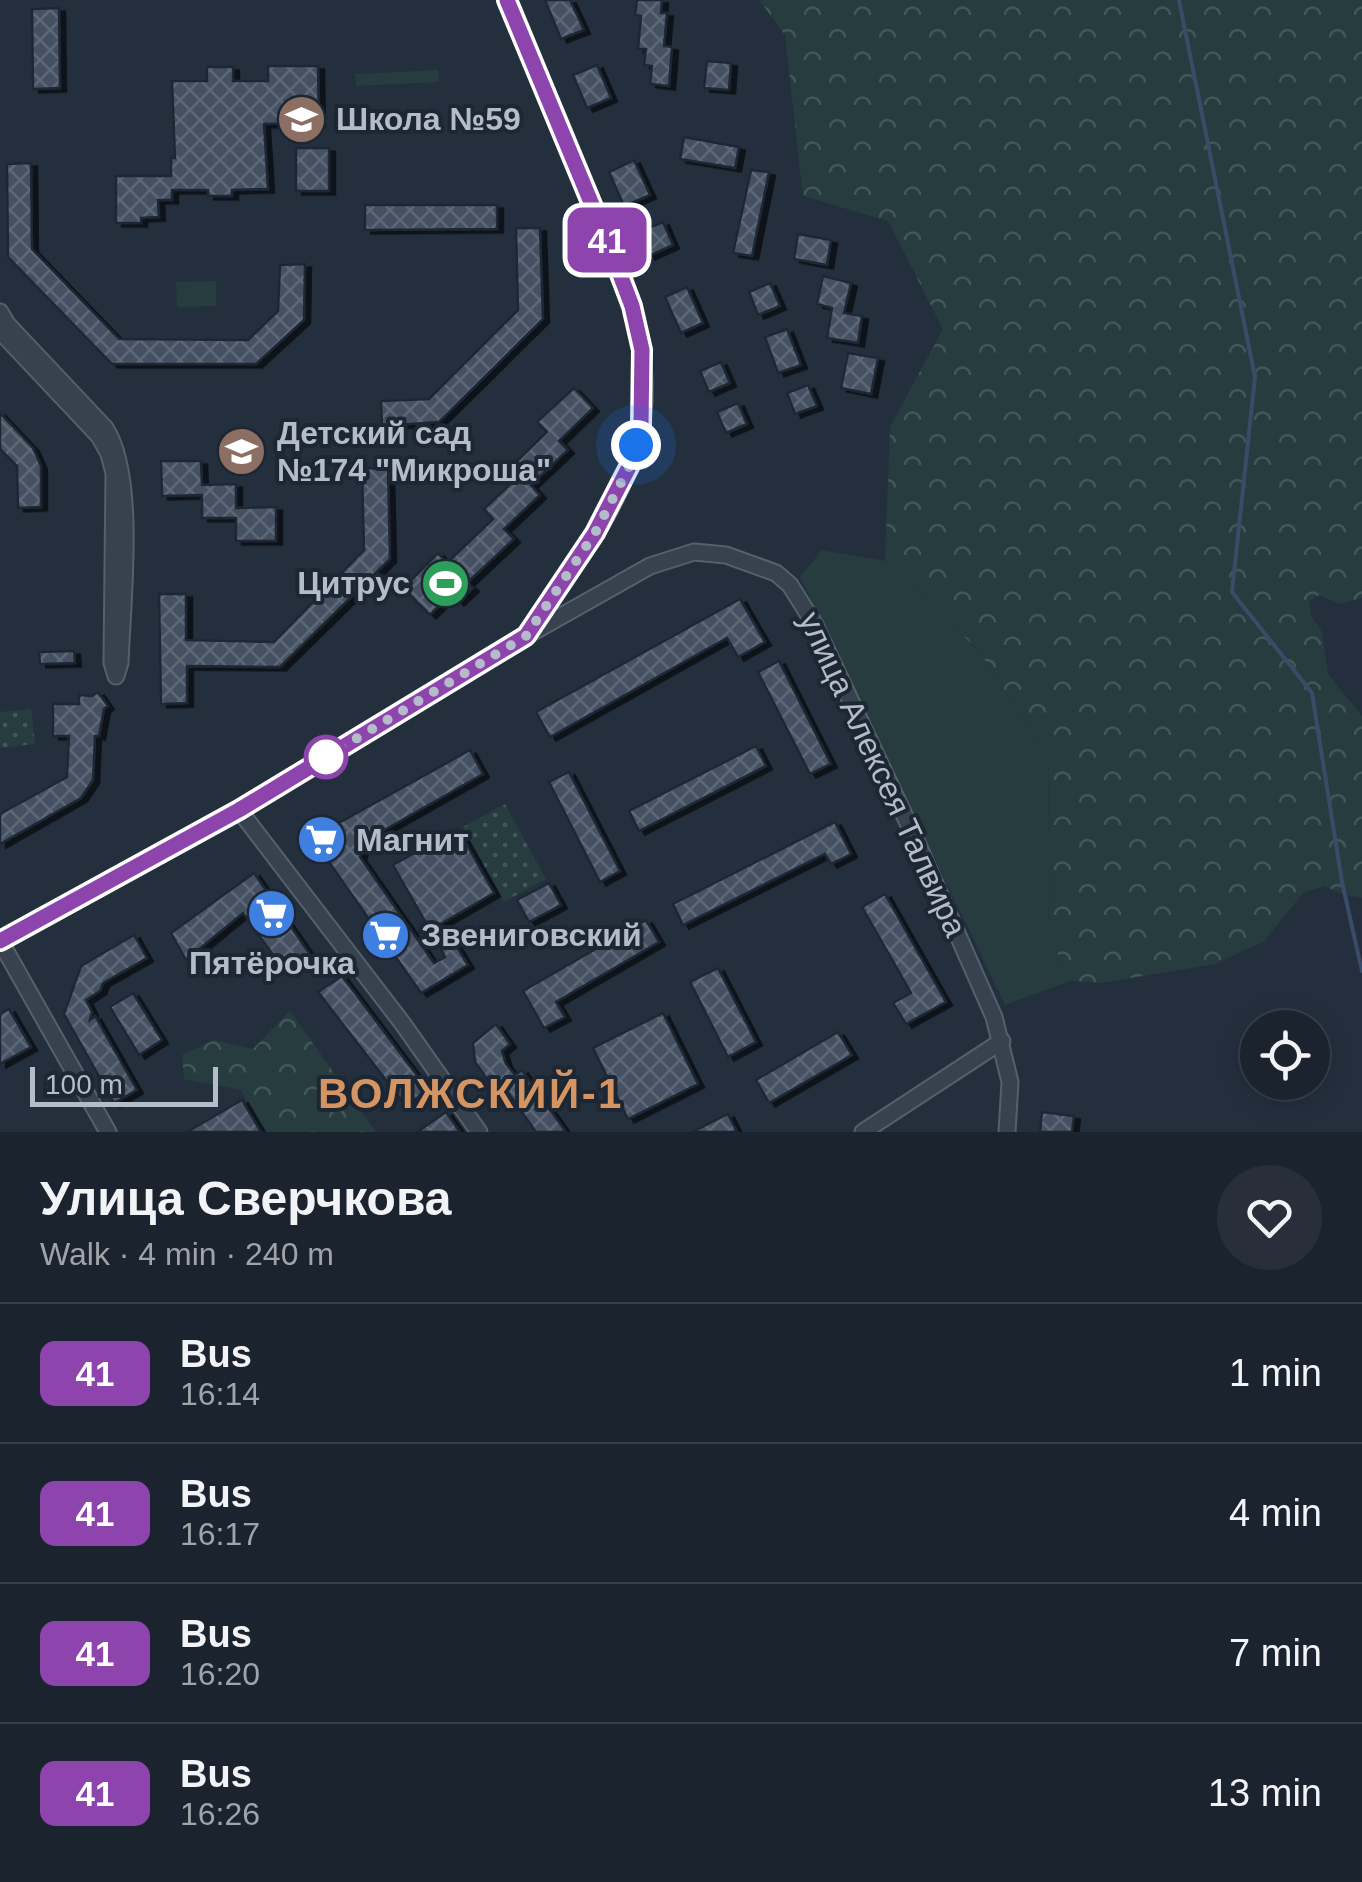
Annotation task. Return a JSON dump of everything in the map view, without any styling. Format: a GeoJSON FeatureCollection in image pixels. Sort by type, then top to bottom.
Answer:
{"type":"FeatureCollection","features":[{"type":"Feature","properties":{"kind":"street"},"geometry":{"type":"LineString","coordinates":[[507,0],[632,306],[644,378],[641,425],[630,465],[595,533],[526,636]]}},
{"type":"Feature","properties":{"kind":"street"},"geometry":{"type":"LineString","coordinates":[[0,312],[106,428],[116,444],[125,483],[120,663],[116,676],[112,663],[114,473],[110,454],[99,436],[0,331]]}},
{"type":"Feature","properties":{"kind":"street","name":"улица Алексея Талвира"},"geometry":{"type":"LineString","coordinates":[[0,941],[239,810],[526,636],[674,556],[694,552],[726,554],[776,573],[802,602],[823,642],[969,958],[1002,1041],[1010,1082],[1007,1132]]}},
{"type":"Feature","properties":{"kind":"street"},"geometry":{"type":"LineString","coordinates":[[239,810],[403,1024],[479,1132]]}},
{"type":"Feature","properties":{"kind":"street"},"geometry":{"type":"LineString","coordinates":[[0,941],[108,1132]]}},
{"type":"Feature","properties":{"kind":"street"},"geometry":{"type":"LineString","coordinates":[[864,1132],[1002,1041]]}},
{"type":"Feature","properties":{"kind":"green space"},"geometry":{"type":"Polygon","coordinates":[[[759,0],[1362,0],[1362,598],[1339,604],[1319,595],[1309,602],[1311,616],[1322,632],[1328,674],[1362,716],[1362,898],[1324,886],[1303,893],[1264,941],[1215,964],[1101,983],[1070,981],[1050,937],[1048,758],[978,650],[885,561],[890,427],[943,329],[888,221],[803,196],[785,35],[759,0]]]}},
{"type":"Feature","properties":{"kind":"green space"},"geometry":{"type":"Polygon","coordinates":[[[438,70],[439,82],[356,86],[355,74],[438,70]]]}},
{"type":"Feature","properties":{"kind":"green space"},"geometry":{"type":"Polygon","coordinates":[[[216,281],[216,306],[177,307],[176,282],[216,281]]]}},
{"type":"Feature","properties":{"kind":"green space"},"geometry":{"type":"Polygon","coordinates":[[[822,550],[885,561],[978,650],[1048,758],[1050,937],[1070,981],[1005,1005],[800,577],[822,550]]]}},
{"type":"Feature","properties":{"kind":"green space"},"geometry":{"type":"Polygon","coordinates":[[[31,709],[35,744],[0,748],[0,712],[31,709]]]}},
{"type":"Feature","properties":{"kind":"green space"},"geometry":{"type":"Polygon","coordinates":[[[505,804],[546,879],[504,902],[463,827],[505,804]]]}},
{"type":"Feature","properties":{"kind":"green space"},"geometry":{"type":"Polygon","coordinates":[[[290,1011],[376,1132],[264,1132],[241,1090],[184,1079],[182,1055],[214,1040],[253,1049],[290,1011]]]}},
{"type":"Feature","properties":{"kind":"building"},"geometry":{"type":"Polygon","coordinates":[[[545,0],[570,0],[584,30],[561,39],[545,0]]]}},
{"type":"Feature","properties":{"kind":"building"},"geometry":{"type":"Polygon","coordinates":[[[637,0],[662,0],[661,13],[667,13],[664,46],[672,47],[669,86],[650,84],[652,66],[644,65],[646,49],[638,49],[641,16],[635,15],[637,0]]]}},
{"type":"Feature","properties":{"kind":"building"},"geometry":{"type":"Polygon","coordinates":[[[59,8],[60,88],[33,89],[32,9],[59,8]]]}},
{"type":"Feature","properties":{"kind":"building"},"geometry":{"type":"Polygon","coordinates":[[[707,61],[731,63],[729,90],[704,88],[707,61]]]}},
{"type":"Feature","properties":{"kind":"building"},"geometry":{"type":"Polygon","coordinates":[[[597,65],[611,98],[587,108],[573,75],[597,65]]]}},
{"type":"Feature","properties":{"kind":"building"},"geometry":{"type":"Polygon","coordinates":[[[268,66],[318,66],[319,123],[264,124],[268,189],[232,190],[232,196],[208,196],[208,190],[172,190],[172,200],[158,200],[159,217],[141,218],[141,223],[116,223],[116,176],[171,176],[171,158],[175,158],[172,81],[207,81],[207,67],[233,67],[233,81],[268,81],[268,66]]]}},
{"type":"Feature","properties":{"kind":"building"},"geometry":{"type":"Polygon","coordinates":[[[684,137],[739,147],[735,168],[680,159],[684,137]]]}},
{"type":"Feature","properties":{"kind":"building"},"geometry":{"type":"Polygon","coordinates":[[[296,148],[329,148],[329,191],[296,191],[296,148]]]}},
{"type":"Feature","properties":{"kind":"building"},"geometry":{"type":"Polygon","coordinates":[[[634,160],[650,195],[624,206],[609,172],[634,160]]]}},
{"type":"Feature","properties":{"kind":"building"},"geometry":{"type":"Polygon","coordinates":[[[31,163],[32,249],[119,339],[248,340],[278,311],[280,265],[305,264],[304,320],[256,364],[112,364],[8,257],[7,164],[31,163]]]}},
{"type":"Feature","properties":{"kind":"building"},"geometry":{"type":"Polygon","coordinates":[[[751,170],[769,172],[752,256],[733,253],[751,170]]]}},
{"type":"Feature","properties":{"kind":"building"},"geometry":{"type":"Polygon","coordinates":[[[365,205],[497,205],[497,229],[365,230],[365,205]]]}},
{"type":"Feature","properties":{"kind":"building"},"geometry":{"type":"Polygon","coordinates":[[[663,222],[673,245],[649,256],[639,232],[663,222]]]}},
{"type":"Feature","properties":{"kind":"building"},"geometry":{"type":"Polygon","coordinates":[[[516,228],[540,228],[543,319],[439,422],[382,426],[381,401],[429,399],[518,310],[516,228]]]}},
{"type":"Feature","properties":{"kind":"building"},"geometry":{"type":"Polygon","coordinates":[[[798,234],[831,240],[827,265],[794,259],[798,234]]]}},
{"type":"Feature","properties":{"kind":"building"},"geometry":{"type":"Polygon","coordinates":[[[823,276],[851,283],[844,313],[862,316],[858,343],[827,338],[832,308],[817,304],[823,276]]]}},
{"type":"Feature","properties":{"kind":"building"},"geometry":{"type":"Polygon","coordinates":[[[770,283],[780,306],[758,315],[749,292],[770,283]]]}},
{"type":"Feature","properties":{"kind":"building"},"geometry":{"type":"Polygon","coordinates":[[[687,287],[703,323],[681,333],[665,297],[687,287]]]}},
{"type":"Feature","properties":{"kind":"building"},"geometry":{"type":"Polygon","coordinates":[[[787,329],[801,365],[778,373],[765,337],[787,329]]]}},
{"type":"Feature","properties":{"kind":"building"},"geometry":{"type":"Polygon","coordinates":[[[848,353],[878,358],[871,394],[841,388],[848,353]]]}},
{"type":"Feature","properties":{"kind":"building"},"geometry":{"type":"Polygon","coordinates":[[[721,362],[730,383],[709,392],[700,371],[721,362]]]}},
{"type":"Feature","properties":{"kind":"building"},"geometry":{"type":"Polygon","coordinates":[[[808,385],[817,406],[795,414],[787,393],[808,385]]]}},
{"type":"Feature","properties":{"kind":"building"},"geometry":{"type":"Polygon","coordinates":[[[574,388],[593,408],[559,441],[568,450],[531,485],[540,495],[504,529],[514,539],[467,583],[473,588],[458,602],[451,594],[430,615],[403,588],[438,553],[447,563],[493,519],[484,509],[520,475],[512,466],[547,432],[537,422],[574,388]]]}},
{"type":"Feature","properties":{"kind":"building"},"geometry":{"type":"Polygon","coordinates":[[[738,403],[747,424],[726,433],[717,412],[738,403]]]}},
{"type":"Feature","properties":{"kind":"building"},"geometry":{"type":"Polygon","coordinates":[[[0,413],[33,448],[41,466],[41,507],[18,508],[17,466],[0,449],[0,413]]]}},
{"type":"Feature","properties":{"kind":"building"},"geometry":{"type":"Polygon","coordinates":[[[161,461],[201,461],[202,485],[236,484],[236,508],[276,507],[276,541],[236,541],[236,518],[202,518],[202,495],[162,496],[161,461]]]}},
{"type":"Feature","properties":{"kind":"building"},"geometry":{"type":"Polygon","coordinates":[[[362,468],[388,469],[390,559],[280,667],[187,666],[187,703],[161,704],[159,594],[186,594],[186,640],[274,642],[364,550],[362,468]]]}},
{"type":"Feature","properties":{"kind":"building"},"geometry":{"type":"Polygon","coordinates":[[[740,599],[765,642],[738,657],[727,638],[550,737],[536,712],[740,599]]]}},
{"type":"Feature","properties":{"kind":"building"},"geometry":{"type":"Polygon","coordinates":[[[74,651],[75,663],[40,664],[39,652],[74,651]]]}},
{"type":"Feature","properties":{"kind":"building"},"geometry":{"type":"Polygon","coordinates":[[[779,661],[831,764],[810,774],[758,672],[779,661]]]}},
{"type":"Feature","properties":{"kind":"building"},"geometry":{"type":"Polygon","coordinates":[[[98,692],[108,706],[99,736],[95,736],[93,780],[81,798],[0,844],[0,814],[67,777],[69,736],[53,736],[53,704],[79,704],[79,695],[92,696],[98,692]]]}},
{"type":"Feature","properties":{"kind":"building"},"geometry":{"type":"Polygon","coordinates":[[[756,746],[766,766],[639,831],[629,811],[756,746]]]}},
{"type":"Feature","properties":{"kind":"building"},"geometry":{"type":"Polygon","coordinates":[[[470,750],[483,774],[365,841],[360,857],[434,963],[445,957],[441,949],[454,942],[468,965],[421,993],[312,838],[470,750]]]}},
{"type":"Feature","properties":{"kind":"building"},"geometry":{"type":"Polygon","coordinates":[[[569,772],[620,871],[600,882],[549,782],[569,772]]]}},
{"type":"Feature","properties":{"kind":"building"},"geometry":{"type":"Polygon","coordinates":[[[835,822],[851,854],[831,864],[825,854],[683,925],[673,904],[835,822]]]}},
{"type":"Feature","properties":{"kind":"building"},"geometry":{"type":"Polygon","coordinates":[[[458,829],[494,893],[430,930],[393,865],[458,829]]]}},
{"type":"Feature","properties":{"kind":"building"},"geometry":{"type":"Polygon","coordinates":[[[254,873],[311,956],[284,970],[243,913],[186,960],[171,933],[254,873]]]}},
{"type":"Feature","properties":{"kind":"building"},"geometry":{"type":"Polygon","coordinates":[[[549,883],[561,905],[529,922],[517,900],[549,883]]]}},
{"type":"Feature","properties":{"kind":"building"},"geometry":{"type":"Polygon","coordinates":[[[885,894],[946,1002],[906,1024],[893,1003],[911,993],[862,907],[885,894]]]}},
{"type":"Feature","properties":{"kind":"building"},"geometry":{"type":"Polygon","coordinates":[[[646,920],[659,942],[556,1002],[565,1017],[544,1028],[523,991],[646,920]]]}},
{"type":"Feature","properties":{"kind":"building"},"geometry":{"type":"Polygon","coordinates":[[[134,935],[147,958],[103,983],[100,991],[86,1000],[92,1012],[90,1020],[95,1016],[137,1090],[114,1103],[64,1014],[81,966],[134,935]]]}},
{"type":"Feature","properties":{"kind":"building"},"geometry":{"type":"Polygon","coordinates":[[[718,968],[756,1042],[728,1057],[690,982],[718,968]]]}},
{"type":"Feature","properties":{"kind":"building"},"geometry":{"type":"Polygon","coordinates":[[[342,976],[428,1090],[406,1106],[318,992],[342,976]]]}},
{"type":"Feature","properties":{"kind":"building"},"geometry":{"type":"Polygon","coordinates":[[[133,993],[162,1040],[139,1055],[110,1007],[133,993]]]}},
{"type":"Feature","properties":{"kind":"building"},"geometry":{"type":"Polygon","coordinates":[[[9,1009],[31,1047],[0,1064],[0,1014],[9,1009]]]}},
{"type":"Feature","properties":{"kind":"building"},"geometry":{"type":"Polygon","coordinates":[[[663,1013],[698,1084],[628,1119],[593,1048],[663,1013]]]}},
{"type":"Feature","properties":{"kind":"building"},"geometry":{"type":"Polygon","coordinates":[[[496,1024],[510,1044],[502,1051],[506,1064],[515,1075],[522,1070],[566,1132],[536,1132],[502,1084],[494,1089],[475,1062],[473,1043],[496,1024]]]}},
{"type":"Feature","properties":{"kind":"building"},"geometry":{"type":"Polygon","coordinates":[[[838,1032],[852,1055],[769,1103],[756,1080],[838,1032]]]}},
{"type":"Feature","properties":{"kind":"building"},"geometry":{"type":"Polygon","coordinates":[[[242,1100],[261,1132],[187,1132],[242,1100]]]}},
{"type":"Feature","properties":{"kind":"building"},"geometry":{"type":"Polygon","coordinates":[[[446,1112],[460,1132],[417,1132],[446,1112]]]}},
{"type":"Feature","properties":{"kind":"building"},"geometry":{"type":"Polygon","coordinates":[[[1042,1112],[1074,1116],[1072,1132],[1040,1132],[1042,1112]]]}},
{"type":"Feature","properties":{"kind":"building"},"geometry":{"type":"Polygon","coordinates":[[[728,1114],[737,1132],[692,1132],[728,1114]]]}},
{"type":"Feature","properties":{"kind":"waterway"},"geometry":{"type":"LineString","coordinates":[[1179,0],[1255,377],[1232,592],[1312,693],[1342,882],[1362,971]]}},
{"type":"Feature","properties":{"kind":"bus line","name":"41"},"geometry":{"type":"LineString","coordinates":[[0,941],[239,810],[526,636],[595,533],[630,465],[641,425],[642,350],[632,306],[610,248],[507,0]]}},
{"type":"Feature","properties":{"kind":"place","name":"Школа №59"},"geometry":{"type":"Point","coordinates":[301,119]}},
{"type":"Feature","properties":{"kind":"place","name":"Детский сад №174 \"Микроша\""},"geometry":{"type":"Point","coordinates":[242,451]}},
{"type":"Feature","properties":{"kind":"place","name":"Цитрус"},"geometry":{"type":"Point","coordinates":[445,583]}},
{"type":"Feature","properties":{"kind":"place","name":"Магнит"},"geometry":{"type":"Point","coordinates":[321,840]}},
{"type":"Feature","properties":{"kind":"place","name":"Пятёрочка"},"geometry":{"type":"Point","coordinates":[272,913]}},
{"type":"Feature","properties":{"kind":"place","name":"Звениговский"},"geometry":{"type":"Point","coordinates":[386,935]}},
{"type":"Feature","properties":{"kind":"district","name":"ВОЛЖСКИЙ-1"},"geometry":{"type":"Point","coordinates":[471,1093]}},
{"type":"Feature","properties":{"kind":"route"},"geometry":{"type":"LineString","coordinates":[[326,757],[526,636],[595,533],[630,465],[636,445]]}}]}
